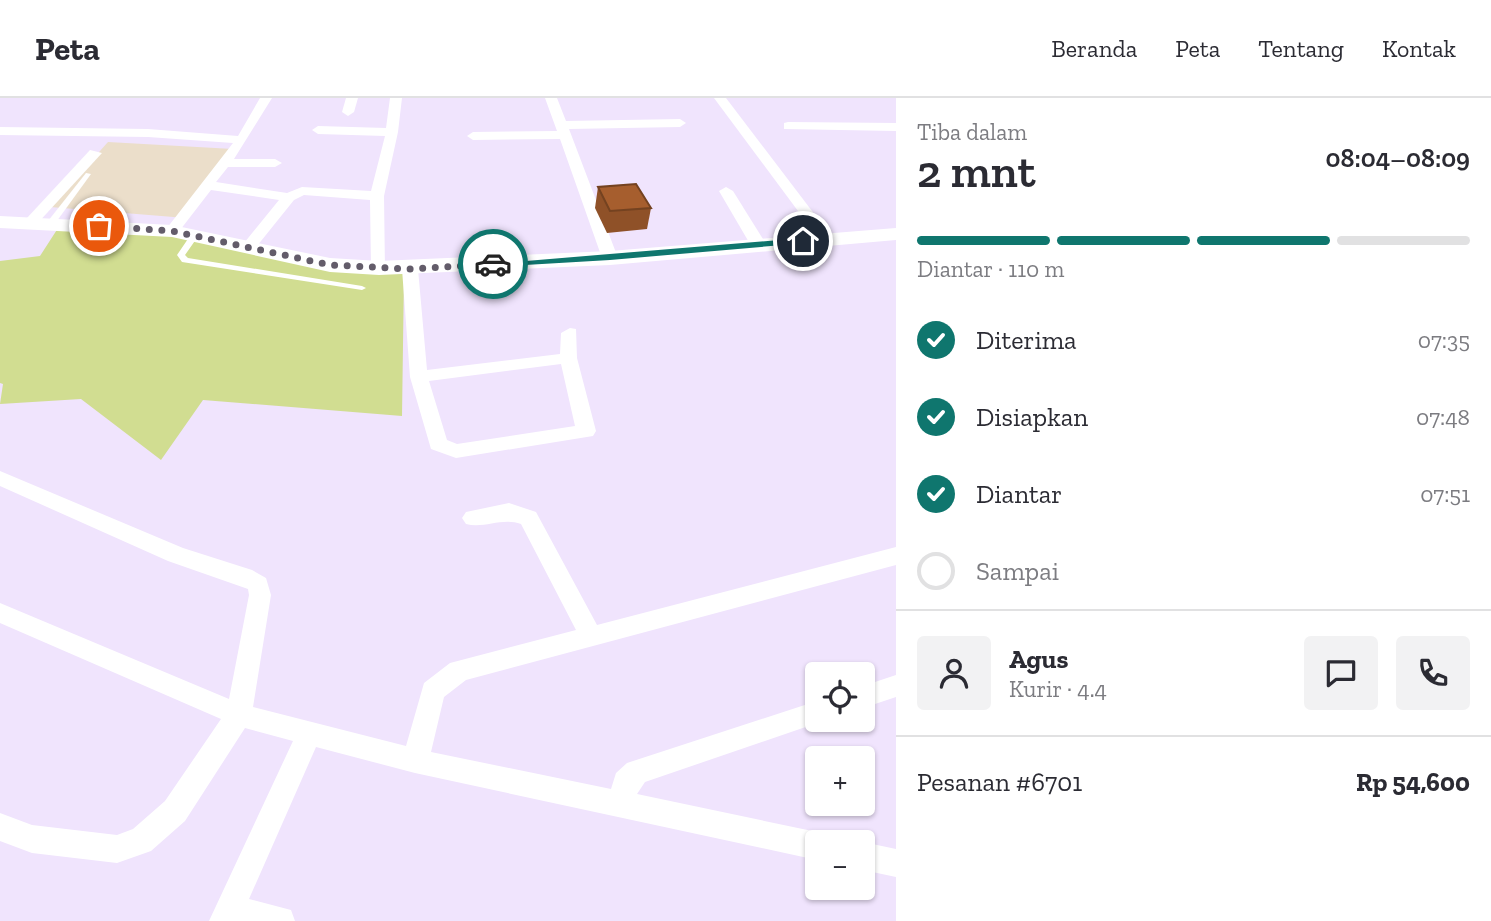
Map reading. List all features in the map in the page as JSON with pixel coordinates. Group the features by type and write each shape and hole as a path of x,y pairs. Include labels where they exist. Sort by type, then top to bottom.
{"main road":[{"path":"0,222 41,222 172,231 330,265 410,269 610,258 896,234"}],"street":[{"path":"172,231 242,140 266,98"},
{"path":"348,112 352,98"},
{"path":"379,268 377,196 396,98"},
{"path":"551,98 610,258"},
{"path":"720,98 826,239"},
{"path":"472,136 680,123"},
{"path":"788,127 896,127"},
{"path":"318,130 391,132"},
{"path":"0,131 148,133 242,140"},
{"path":"41,222 95,152"},
{"path":"224,163 275,163"},
{"path":"205,185 289,197"},
{"path":"248,248 289,197 302,191 377,196"},
{"path":"726,191 758,244"},
{"path":"410,269 419,377 438,444 456,451 586,431 568,358 570,333"},
{"path":"419,377 568,358"},
{"path":"0,478 176,555 244,576 258,584 260,595 239,715 175,811 141,841 117,849 32,839 0,827"},
{"path":"473,518 509,511 528,518 591,637"},
{"path":"415,761 433,691 459,671 896,556"},
{"path":"0,613 239,715 415,761 805,843"},
{"path":"875,693 896,686"},
{"path":"621,803 626,782 636,772 805,716"},
{"path":"280,921 226,915 310,732"},
{"path":"875,859 896,863"}],"lane":[{"path":"41,222 88,174"},
{"path":"195,235 181,255 185,260 362,288"}],"shaded area":[{"path":"108,142 233,149 186,218 50,207"}],"green space":[{"path":"60,225 143,230 404,274 402,416 203,400 161,460 81,399 0,404 3,384 0,383 0,261 40,256"}],"building":[{"path":"636,184 651,208 610,211 598,187"}],"way so far":[{"path":"99,226 172,231 330,265 410,269 493,264"}],"route":[{"path":"493,264 610,258 803,241"}]}
